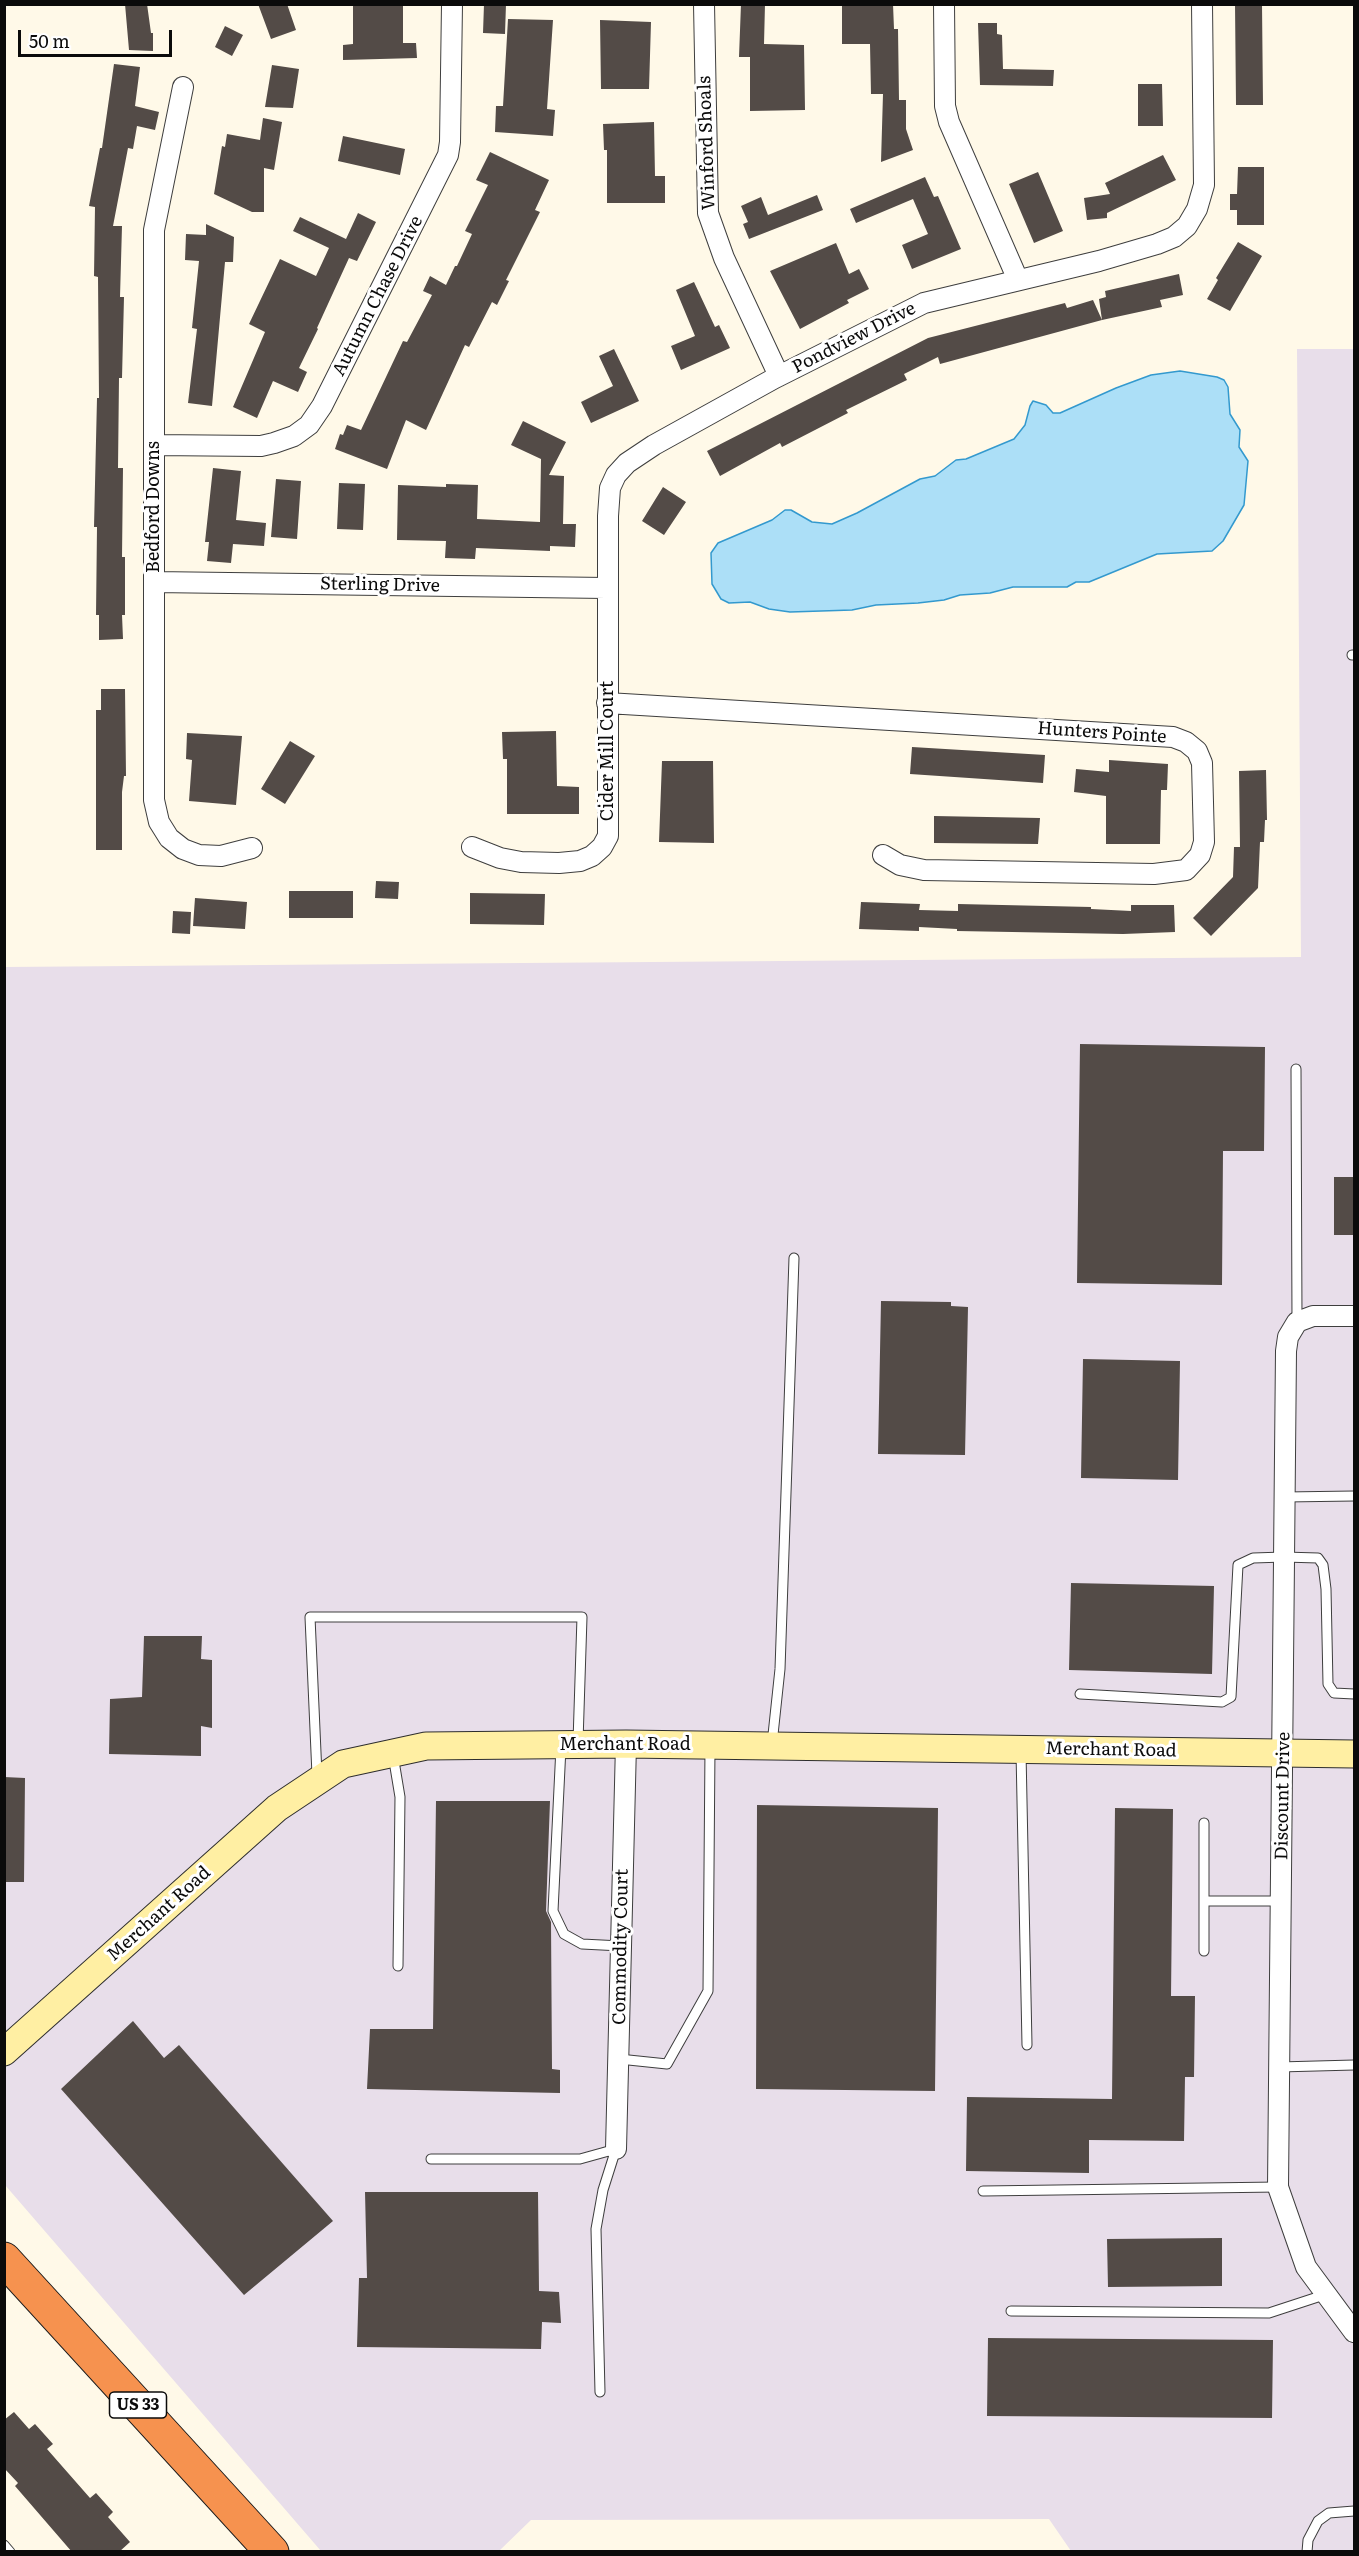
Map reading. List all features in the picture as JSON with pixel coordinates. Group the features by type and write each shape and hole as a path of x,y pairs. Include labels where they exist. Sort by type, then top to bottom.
{"highway":[{"name":"US 33","path":"4,2259 272,2552"}],"street":[{"name":"Autumn Chase Drive","path":"154,445 252,446 274,443 294,436 309,425 322,406 448,154 452,4"},
{"name":"Winford Shoals","path":"704,4 708,213 724,258 779,376"},
{"path":"944,4 945,106 949,122 1018,280"},
{"name":"Pondview Drive","path":"606,588 610,488 616,475 627,463 654,445 779,376 924,303 1157,244 1174,237 1187,226 1202,198 1204,158 1202,4"},
{"name":"Bedford Downs","path":"183,87 154,230 156,812 169,838 183,849 199,855 221,856 252,848"},
{"name":"Sterling Drive","path":"154,582 606,588"},
{"name":"Cider Mill Court","path":"472,847 500,858 521,862 559,863 580,861 592,856 602,847 608,836 606,588"},
{"name":"Hunters Pointe","path":"607,703 1173,737 1186,742 1197,751 1203,763 1204,842 1200,855 1186,870 1145,874 924,870 900,865 883,855"},
{"path":"1297,1322 1313,1316 1354,1316"},
{"name":"Discount Drive","path":"1297,1322 1288,1336 1286,1351 1278,2187 1306,2267 1354,2332"},
{"name":"Merchant Road","path":"4,2052 277,1808 344,1764 392,1753 426,1746 626,1744 1354,1754"},
{"name":"Commodity Court","path":"616,2149 626,1744"}],"lane":[{"path":"1296,1069 1297,1322"},
{"path":"772,1746 780,1669 794,1258"},
{"path":"1285,1497 1354,1496"},
{"path":"1080,1694 1222,1702 1231,1697 1238,1565 1253,1558 1284,1557 1318,1558 1323,1565 1326,1589 1328,1684 1334,1693 1354,1694"},
{"path":"317,1781 310,1617 582,1617 570,1745 559,1793 553,1911 564,1934 582,1944 621,1946"},
{"path":"619,2059 667,2064 708,1991 711,1746"},
{"path":"1021,1749 1027,2045"},
{"path":"392,1753 400,1797 398,1966"},
{"path":"1204,1823 1204,1951"},
{"path":"1204,1901 1281,1901"},
{"path":"1279,2067 1354,2065"},
{"path":"431,2159 580,2159 616,2149"},
{"path":"600,2391 596,2229 603,2190 616,2149"},
{"path":"983,2191 1278,2187"},
{"path":"1011,2311 1269,2313 1327,2294"},
{"path":"1307,2552 1308,2540 1318,2521 1329,2513 1354,2511"},
{"path":"4,2545 10,2552"}],"shaded area":[{"path":"1297,349 1354,349 1354,2551 1071,2551 1049,2519 531,2520 499,2551 321,2551 5,2185 4,967 1301,957"}],"water":[{"path":"1180,371 1224,380 1228,387 1230,414 1240,430 1239,447 1248,461 1244,505 1223,541 1212,551 1157,554 1089,582 1076,582 1067,587 1013,587 990,593 960,595 944,600 876,605 852,610 790,612 769,609 750,602 729,603 721,599 712,584 711,553 718,543 772,520 785,510 791,510 812,522 832,524 920,479 935,476 956,460 966,459 1014,439 1025,425 1033,401 1046,405 1053,413 1060,413 1151,375"}],"building":[{"path":"125,4 147,4 151,33 153,33 153,51 129,50"},
{"path":"258,4 287,4 296,30 271,39"},
{"path":"353,4 403,4 403,43 416,43 417,58 343,60 343,45 353,44"},
{"path":"484,4 506,4 505,34 483,33"},
{"path":"741,4 765,4 764,44 804,45 805,110 750,111 750,57 739,57"},
{"path":"842,4 893,4 894,29 898,29 899,100 906,100 906,129 913,150 881,162 883,94 871,94 870,44 842,44"},
{"path":"1235,4 1262,4 1263,105 1236,105"},
{"path":"508,19 553,20 547,109 555,110 553,136 495,132 496,106 503,106"},
{"path":"600,20 651,22 649,89 601,89"},
{"path":"978,23 997,23 997,34 1002,35 1003,69 1054,70 1053,86 980,85"},
{"path":"225,26 243,35 232,56 215,47"},
{"path":"114,64 140,67 135,106 159,112 155,130 137,126 133,149 128,148 113,226 122,226 120,297 124,297 122,378 119,378 118,468 123,468 122,557 125,557 125,615 122,615 123,639 99,640 99,615 96,615 97,527 94,527 97,398 99,398 98,277 94,276 95,207 89,206 100,148 102,148"},
{"path":"272,65 299,69 293,108 265,107"},
{"path":"1138,84 1162,84 1163,126 1138,126"},
{"path":"263,118 282,122 274,170 264,168 264,212 252,212 214,194 222,146 225,147 227,134 260,140"},
{"path":"654,122 655,176 665,176 665,203 607,203 607,150 604,150 603,124"},
{"path":"343,136 405,149 400,175 338,161"},
{"path":"490,152 549,180 535,210 540,212 506,280 509,281 497,305 492,302 469,347 465,345 426,430 406,420 387,469 335,449 340,434 343,435 347,425 361,430 403,341 407,342 432,295 423,291 430,276 446,285 457,266 472,234 465,231 488,185 476,180"},
{"path":"1163,155 1176,180 1107,213 1107,218 1087,220 1084,198 1110,194 1105,183"},
{"path":"1238,167 1264,167 1264,225 1237,225 1237,210 1230,210 1230,194 1237,194"},
{"path":"1038,172 1063,231 1034,243 1009,184"},
{"path":"925,177 934,197 938,196 961,249 912,269 902,245 928,234 913,199 856,223 850,209"},
{"path":"817,195 823,210 749,239 743,224 748,222 741,206 761,197 768,215"},
{"path":"358,213 376,222 357,261 349,258 299,368 307,372 298,392 273,381 257,418 233,407 265,332 249,324 280,259 316,276 329,248 293,231 300,217 346,239"},
{"path":"206,224 234,237 233,262 225,262 212,406 188,403 197,329 192,328 199,261 185,260 186,234 206,235"},
{"path":"1238,242 1262,256 1230,311 1207,299 1218,280 1216,278"},
{"path":"836,243 849,274 859,269 869,289 847,300 849,303 800,329 770,271"},
{"path":"1179,274 1183,295 1160,300 1162,307 1102,320 1099,299 1106,297 1105,291"},
{"path":"694,282 715,327 719,325 730,348 681,370 671,346 695,336 676,290"},
{"path":"1093,300 1102,320 940,364 938,357 904,374 907,380 846,410 848,413 782,447 780,443 720,476 707,451 928,338 1065,303 1067,308"},
{"path":"614,349 639,401 591,423 581,402 613,386 599,356"},
{"path":"523,421 566,442 549,475 564,476 563,524 576,524 575,547 550,546 550,551 476,548 475,559 445,558 446,541 397,540 398,485 446,487 446,484 478,485 477,519 540,522 541,459 511,445"},
{"path":"213,468 241,471 236,520 266,523 264,546 233,544 231,563 207,561 209,542 205,542"},
{"path":"276,479 301,481 297,539 271,537"},
{"path":"339,483 365,484 363,530 337,529"},
{"path":"663,487 686,502 664,535 642,521"},
{"path":"101,689 125,689 126,776 124,776 122,792 122,850 96,850 96,710 101,710"},
{"path":"556,731 557,786 579,787 579,814 507,814 507,759 503,759 502,732"},
{"path":"187,733 242,736 236,805 189,801 192,760 186,759"},
{"path":"290,741 315,756 285,804 261,789"},
{"path":"912,747 1045,755 1043,783 910,774"},
{"path":"1109,760 1168,764 1167,790 1161,790 1160,844 1106,844 1106,796 1074,792 1076,769 1109,772"},
{"path":"662,761 713,761 714,843 659,842"},
{"path":"1266,770 1267,820 1265,820 1264,842 1260,842 1258,888 1211,936 1193,918 1233,877 1234,847 1240,847 1239,771"},
{"path":"934,816 1040,818 1038,844 934,843"},
{"path":"376,881 399,882 398,899 375,898"},
{"path":"289,891 353,891 353,918 289,918"},
{"path":"470,893 545,894 544,925 470,924"},
{"path":"195,898 247,902 245,929 193,926"},
{"path":"861,902 920,904 919,910 958,911 958,904 1091,907 1091,909 1131,911 1131,905 1174,905 1175,932 1123,934 957,931 957,929 919,927 919,931 859,929"},
{"path":"173,911 191,912 190,934 172,933"},
{"path":"1080,1044 1265,1047 1264,1151 1223,1151 1222,1285 1077,1283"},
{"path":"1334,1177 1354,1177 1354,1235 1334,1235"},
{"path":"881,1301 951,1302 951,1306 968,1307 965,1455 878,1454"},
{"path":"1083,1359 1180,1361 1178,1480 1081,1478"},
{"path":"1071,1583 1214,1586 1212,1674 1069,1670"},
{"path":"144,1636 202,1636 201,1659 212,1660 212,1728 201,1726 201,1756 109,1754 110,1699 142,1697"},
{"path":"4,1777 25,1778 24,1882 4,1882"},
{"path":"436,1801 550,1801 546,1911 551,1922 552,2069 560,2070 560,2093 367,2089 370,2029 433,2029"},
{"path":"757,1805 938,1808 935,2091 756,2089"},
{"path":"1115,1808 1173,1809 1171,1996 1195,1996 1194,2077 1185,2077 1184,2141 1089,2140 1089,2173 966,2171 967,2097 1112,2099"},
{"path":"133,2021 164,2058 179,2045 333,2221 244,2295 61,2089"},
{"path":"365,2192 538,2192 539,2291 559,2292 561,2323 542,2322 541,2349 357,2347 359,2278 367,2278"},
{"path":"1222,2238 1222,2286 1108,2287 1107,2239"},
{"path":"988,2338 1273,2340 1272,2418 987,2416"},
{"path":"14,2412 29,2429 35,2424 53,2444 47,2449 90,2498 96,2493 113,2512 108,2517 130,2542 119,2552 72,2552 15,2486 18,2483 4,2468 4,2420"}]}
